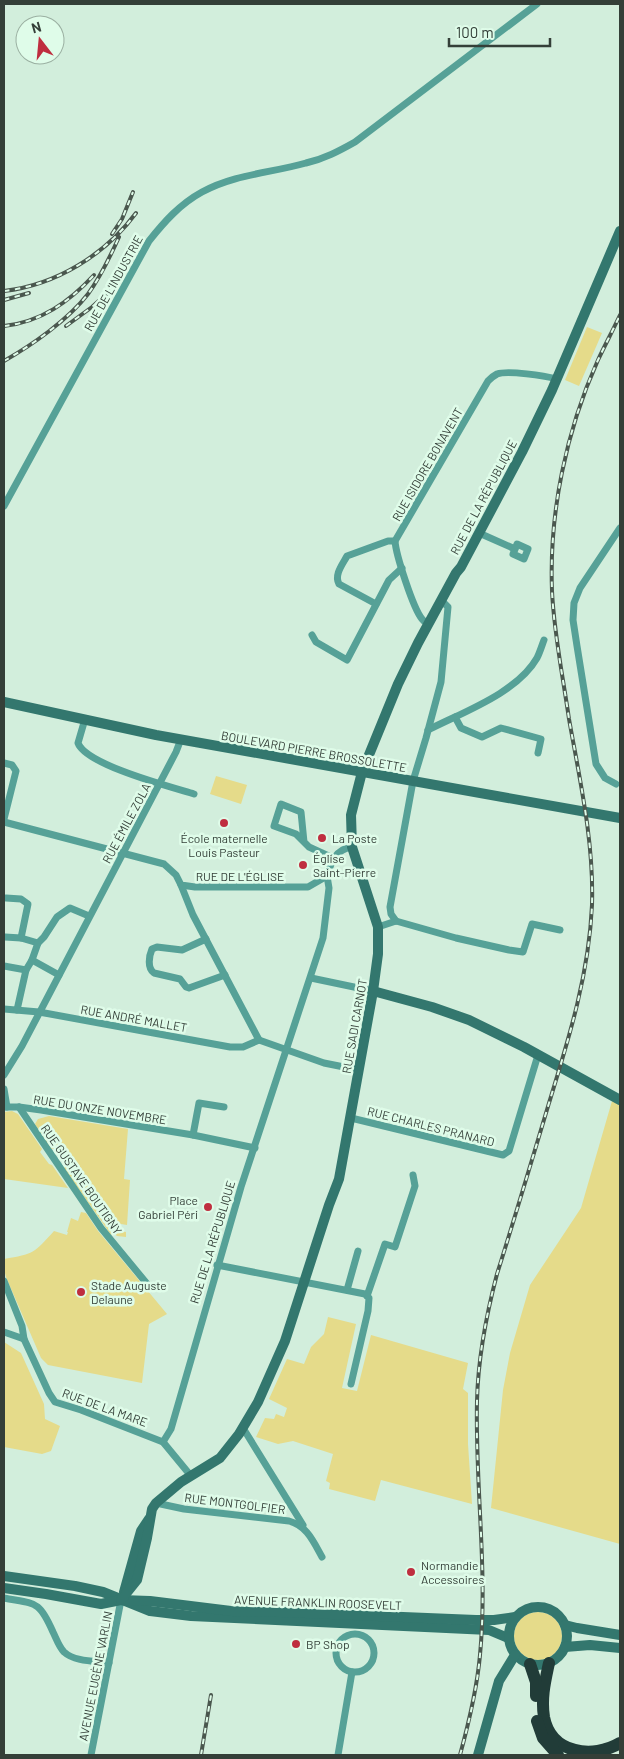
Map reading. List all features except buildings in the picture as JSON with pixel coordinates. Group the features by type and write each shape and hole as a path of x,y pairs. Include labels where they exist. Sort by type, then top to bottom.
{"highway":[{"path":"549,1663 543,1688 542,1703 548,1728 558,1743 572,1752 590,1755 608,1751 620,1743"},
{"path":"530,1664 536,1682 536,1712 540,1732 558,1755"}],"main road":[{"name":"RUE DE LA RÉPUBLIQUE","path":"362,772 398,684 428,623 522,452 557,379 620,231"},
{"name":"BOULEVARD PIERRE BROSSOLETTE","path":"4,702 181,739 620,818"},
{"name":"RUE SADI CARNOT","path":"156,1502 191,1476 220,1458 243,1428 258,1402 286,1341 339,1179 378,954 378,927 352,847 350,831 351,815 362,772"},
{"path":"373,991 469,1020 620,1100"},
{"path":"121,1600 137,1580 148,1538 151,1516 156,1502"},
{"name":"AVENUE FRANKLIN ROOSEVELT","path":"4,1576 76,1586 103,1592 150,1611 191,1616 489,1630 508,1638"},
{"name":"AVENUE FRANKLIN ROOSEVELT","path":"4,1588 101,1604 121,1600 150,1601 231,1611 476,1620 515,1617"},
{"path":"565,1624 567,1636 565,1647 558,1657 549,1663 540,1666 522,1661 510,1647 508,1638 510,1625 515,1617 530,1608 542,1607 553,1611 565,1624 577,1628 620,1635"},
{"path":"565,1647 590,1645 620,1648"},
{"path":"478,1755 499,1681 515,1655"}],"street":[{"name":"RUE DE L'INDUSTRIE","path":"4,506 149,241 176,210 202,192 228,180 306,163 337,153 355,142 537,4"},
{"name":"RUE ISIDORE BONAVENT","path":"428,623 422,621 416,610 396,552 395,541 492,376 503,373 545,376 557,379"},
{"path":"616,784 605,778 598,769 573,620 574,603 580,588 620,528"},
{"path":"479,533 515,549"},
{"path":"376,604 339,584 337,576 347,556 388,541 395,541"},
{"path":"312,635 316,642 347,660 389,580 402,568"},
{"path":"396,921 391,914 390,907 413,781 441,682 448,607 441,600"},
{"path":"428,730 494,697 511,686 536,658 544,640"},
{"path":"455,717 461,728 482,737 501,728 540,739 538,753"},
{"path":"85,719 78,743 81,749 116,769 194,794"},
{"name":"RUE ÉMILE ZOLA","path":"4,1075 59,975 122,852 160,783 181,739"},
{"path":"4,763 12,765 16,771 4,821"},
{"path":"304,842 301,812 281,804 274,826 296,834 304,842 309,847 333,858"},
{"name":"RUE DE L'ÉGLISE","path":"4,821 164,864 176,875 181,885 195,887 308,887 327,876"},
{"path":"327,876 333,858 342,849 352,847"},
{"name":"RUE DE LA RÉPUBLIQUE","path":"163,1442 171,1429 240,1187 255,1148 323,938 329,888 327,876"},
{"path":"181,885 193,914 259,1040 324,1062 359,1070"},
{"path":"6,898 21,899 28,904 21,938"},
{"path":"17,1010 26,970 38,943 57,918 70,908 90,916"},
{"path":"378,927 396,921 456,938 523,952 532,924 560,930"},
{"path":"5,936 38,943"},
{"path":"206,939 182,950 157,947 152,949 149,967 154,973 181,981 189,988 224,975"},
{"path":"32,960 59,975"},
{"path":"4,966 26,970"},
{"path":"311,978 373,991"},
{"name":"RUE ANDRÉ MALLET","path":"4,1009 39,1012 230,1047 243,1047 259,1040"},
{"name":"RUE CHARLES PRANARD","path":"351,1118 503,1155 506,1154 509,1151 538,1055"},
{"path":"4,1089 6,1107"},
{"path":"193,1135 199,1103 224,1108"},
{"name":"RUE DU ONZE NOVEMBRE","path":"6,1107 19,1107 193,1135 255,1148"},
{"name":"RUE GUSTAVE BOUTIGNY","path":"19,1107 101,1228 148,1285"},
{"path":"351,1384 368,1311 369,1298 367,1296 385,1244 395,1246 415,1186 414,1175"},
{"path":"347,1290 358,1251"},
{"path":"217,1265 347,1290 366,1294 367,1296"},
{"name":"RUE DE LA MARE","path":"4,1281 22,1326 24,1339 48,1393 55,1402 81,1410 163,1442 191,1476"},
{"path":"4,1332 24,1339"},
{"path":"243,1428 322,1557"},
{"name":"RUE MONTGOLFIER","path":"156,1502 184,1509 289,1520 298,1523 307,1530"},
{"path":"4,1598 32,1603 42,1608 59,1645 65,1653 77,1659 108,1663"},
{"name":"AVENUE EUGÈNE VARLIN","path":"91,1755 121,1600"},
{"path":"356,1634 368,1639 372,1644 374,1655 369,1666 364,1670 352,1672 341,1666 336,1654 337,1648 344,1638 356,1634"},
{"path":"338,1755 352,1672"}],"shaded area":[{"path":"587,327 602,333 579,386 565,380"},
{"path":"216,776 247,785 241,804 210,794"},
{"path":"612,1101 620,1105 620,1544 491,1508 503,1390 510,1353 530,1285 581,1208"},
{"path":"12,1111 18,1114 42,1149 40,1152 68,1188 4,1179 4,1112"},
{"path":"49,1116 128,1129 124,1179 130,1180 127,1225 121,1224 120,1231 126,1232 126,1237 117,1236 114,1233 111,1235 64,1168 66,1166 55,1149 51,1149 35,1124 38,1119"},
{"name":"Stade Auguste Delaune","path":"81,1212 86,1213 98,1231 167,1314 149,1324 142,1383 48,1365 41,1358 6,1277 4,1259 28,1254 42,1244 54,1231 67,1235 71,1218 78,1221"},
{"path":"328,1317 356,1324 342,1388 357,1391 371,1335 468,1363 463,1389 468,1393 468,1444 472,1504 381,1480 375,1501 329,1489 330,1483 326,1481 333,1454 293,1441 278,1444 256,1437 265,1418 274,1419 276,1414 284,1417 287,1408 269,1399 287,1359 304,1364 311,1347 324,1334"},
{"path":"4,1342 21,1353 44,1404 45,1419 60,1426 51,1451 42,1454 4,1447"},
{"path":"538,1612 547,1614 555,1619 560,1627 562,1636 560,1645 555,1653 547,1658 538,1660 529,1658 521,1653 516,1645 514,1636 516,1627 521,1619 529,1614"}],"railway":[{"path":"112,234 122,219 133,192"},
{"path":"4,291 42,282 78,266 110,242 136,213"},
{"path":"4,361 49,331 80,304 97,280 119,237"},
{"path":"4,326 30,320 54,309 75,294 94,275"},
{"path":"66,326 92,307 113,288"},
{"path":"4,300 29,293"},
{"path":"460,1755 477,1680 482,1623 483,1592 477,1401 483,1337 497,1274 571,1030 587,956 592,905 589,835 555,623 552,591 553,532 562,473 577,415 598,360 620,315"},
{"path":"201,1755 211,1695"}],"place":[{"name":"École maternelle Louis Pasteur","path":"224,823"},
{"name":"La Poste","path":"322,838"},
{"name":"Église Saint-Pierre","path":"303,865"},
{"name":"Place Gabriel Péri","path":"208,1207"},
{"name":"Stade Auguste Delaune","path":"81,1292"},
{"name":"Normandie Accessoires","path":"411,1572"},
{"name":"BP Shop","path":"296,1644"}]}
